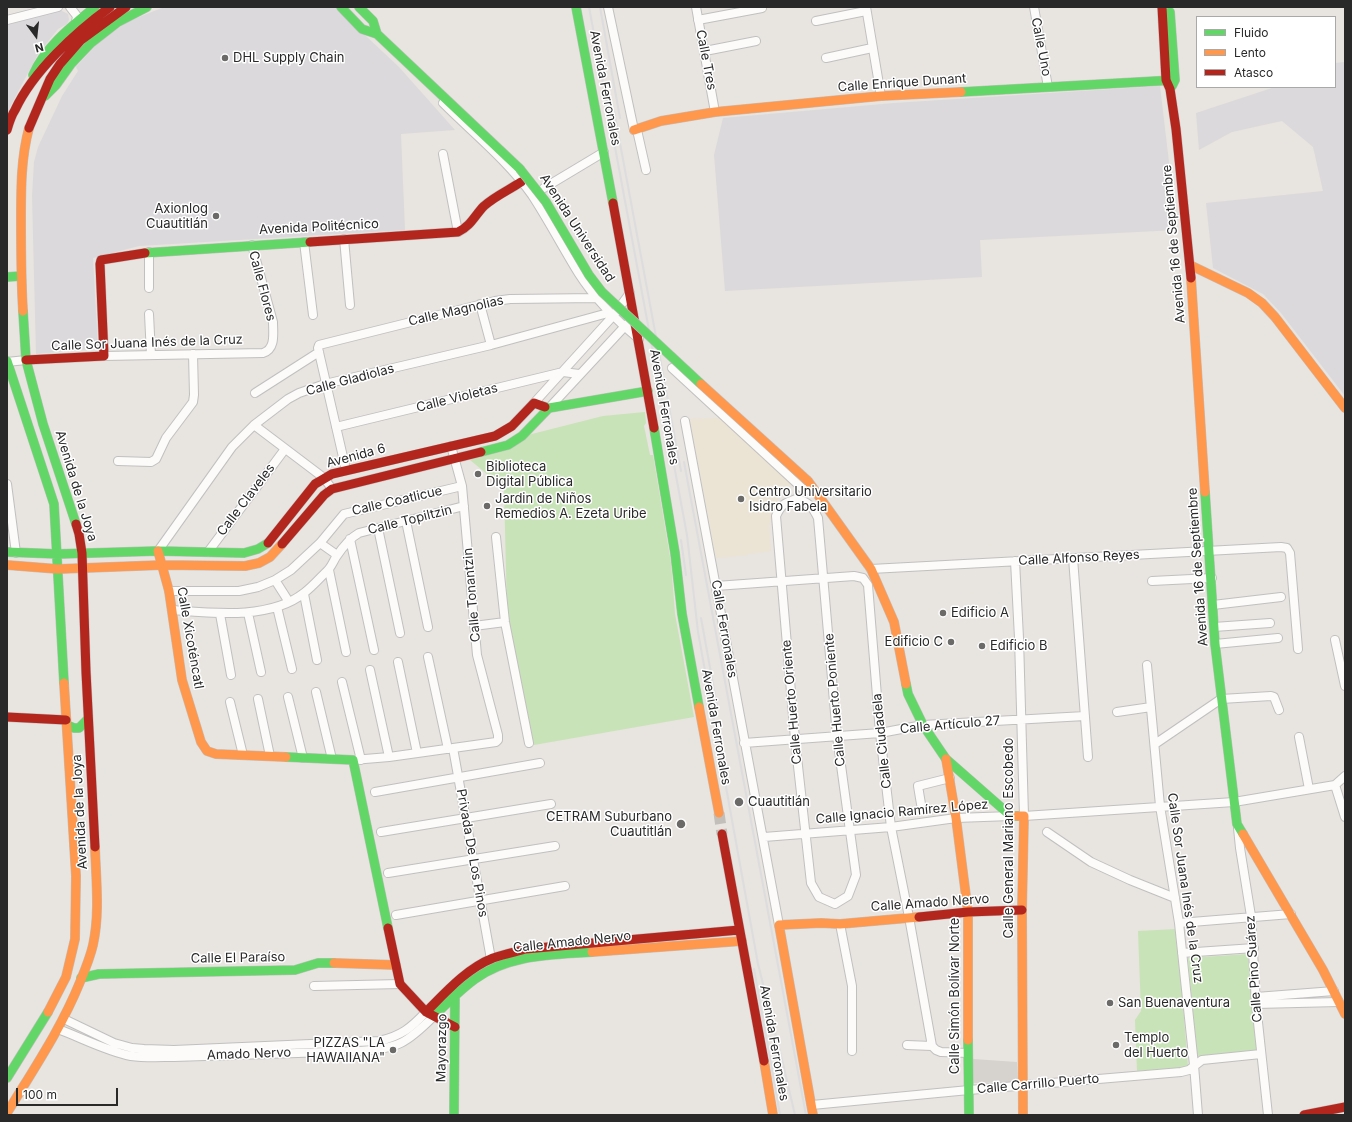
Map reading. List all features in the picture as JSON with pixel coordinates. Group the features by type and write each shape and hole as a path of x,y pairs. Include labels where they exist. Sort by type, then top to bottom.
{"main road":[{"path":"31,86 34,72 41,60 76,22 95,7"},
{"path":"7,130 15,108 55,55 80,30 110,7"},
{"name":"Avenida de la Joya","path":"7,1113 64,1020 88,962 93,944 97,909 82,553 79,534 43,424 26,360 21,276 21,175 24,146 30,124 41,98 50,79 60,64 82,40 96,28 126,7"},
{"path":"41,98 54,89 71,64 91,43 118,22 147,7"},
{"name":"Avenida Universidad","path":"340,7 362,29 378,34"},
{"name":"Avenida Universidad","path":"359,7 372,21 378,34 520,169 536,187 589,275 642,337"},
{"name":"Avenida Ferronales","path":"576,7 634,314 642,337 648,390 675,553 682,614 718,813"},
{"path":"1155,7 1156,17 1167,38"},
{"path":"1162,7 1167,38 1170,80"},
{"path":"1167,38 1169,7"},
{"path":"1167,38 1176,17 1176,7"},
{"name":"Calle Enrique Dunant","path":"635,130 661,122 716,112 881,96 1170,80"},
{"name":"Avenida 16 de Septiembre","path":"1170,80 1190,265 1212,578 1215,644 1237,824 1291,914 1334,991 1342,1002 1345,1014"},
{"path":"458,232 464,230 470,225 483,207 489,202 522,182"},
{"name":"Avenida Politécnico","path":"104,356 101,260 149,252 252,244 458,232"},
{"path":"1190,265 1248,293 1262,303 1275,316 1345,408"},
{"path":"7,277 21,276"},
{"path":"642,337 808,481 871,569 894,622 908,694 923,725 946,759 1011,816"},
{"name":"Calle Sor Juana Inés de la Cruz","path":"26,360 104,356"},
{"name":"Avenida de la Joya","path":"7,361 54,504 76,876 75,939 66,977 54,1000 7,1078"},
{"path":"534,403 548,408 648,390"},
{"name":"Avenida 6","path":"12,553 58,554 158,551 244,552 258,549 270,542 315,484 324,478 346,470 495,436 514,424 534,403"},
{"name":"Avenida 6","path":"7,565 83,568 162,565 245,566 259,563 270,557 324,495 332,489 493,450 515,441 548,408"},
{"path":"285,522 294,531"},
{"name":"Calle Xicoténcatl","path":"158,551 169,591 182,680 202,742 207,751 216,754 243,755"},
{"path":"7,717 66,722 75,729 84,724 88,719"},
{"path":"243,755 357,760 400,984 430,1014 455,1027"},
{"name":"Calle Simón Bolívar Norte","path":"946,759 956,818 968,912 966,981 969,1115"},
{"name":"Calle Ignacio Ramírez López","path":"1011,816 1024,816"},
{"name":"Calle General Mariano Escobedo","path":"1023,1115 1022,910 1024,816"},
{"name":"Avenida Ferronales","path":"722,834 739,930 758,1023 773,1115"},
{"name":"Calle Amado Nervo","path":"780,925 821,923 840,924 909,916 1022,910"},
{"name":"Avenida Ferronales","path":"780,925 813,1115"},
{"name":"Calle Amado Nervo","path":"430,1014 455,982 491,959 507,953 526,950 562,950 672,941 739,930"},
{"name":"Calle Amado Nervo","path":"672,941 742,941"},
{"name":"Calle Amado Nervo","path":"430,1014 455,995 472,979 487,970 527,957 562,950"},
{"name":"Calle El Paraíso","path":"81,978 99,974 295,970 318,963 396,965"},
{"name":"Mayorazgo","path":"454,1115 455,982"},
{"path":"1334,991 1345,990"},
{"path":"1304,1115 1333,1112 1345,1107"}],"street":[{"path":"7,20 58,7"},
{"path":"70,7 77,16 76,22"},
{"path":"608,7 635,130 646,170"},
{"name":"Calle Tres","path":"696,7 716,112"},
{"name":"Calle Uno","path":"1034,7 1048,87"},
{"path":"698,20 762,8"},
{"path":"816,21 866,9 881,96"},
{"path":"705,52 756,40"},
{"path":"826,58 872,48"},
{"name":"Avenida Universidad","path":"433,87 440,101 511,169 522,182 532,195 580,275 596,298 625,328 642,337"},
{"path":"544,188 604,152"},
{"path":"443,154 458,232"},
{"path":"344,239 350,305"},
{"path":"304,242 313,315"},
{"name":"Calle Flores","path":"252,244 273,322 272,347 268,351"},
{"path":"149,252 150,288"},
{"name":"Avenida 6","path":"534,403 563,372 630,293"},
{"name":"Calle Magnolias","path":"255,393 319,349 480,304 510,299 596,298"},
{"path":"480,304 491,345"},
{"path":"149,314 151,355"},
{"name":"Calle Gladiolas","path":"158,551 232,447 254,425 288,399 299,393 326,384 491,345 611,314"},
{"name":"Avenida 6","path":"548,408 579,374 625,328 634,314"},
{"path":"319,349 346,470"},
{"name":"Calle Sor Juana Inés de la Cruz","path":"104,356 268,351"},
{"path":"118,461 152,462 156,459 166,438 193,402 193,354"},
{"path":"7,361 26,360"},
{"path":"672,368 802,488 815,492"},
{"name":"Calle Violetas","path":"336,427 563,372 579,374"},
{"name":"Calle Ferronales","path":"685,421 709,544 744,743 764,837"},
{"path":"254,425 324,478 332,489"},
{"name":"Calle Tonantzin","path":"450,748 496,742 498,740 477,655 462,486 451,446"},
{"name":"Calle Claveles","path":"208,552 285,448"},
{"path":"7,484 12,553"},
{"name":"Calle Coatlicue","path":"169,591 239,591 258,587 275,580 291,570 320,543 341,517 348,513 462,486"},
{"name":"Calle Huerto Poniente","path":"796,499 807,502 815,511 818,518 836,736 856,875 848,896 835,904"},
{"name":"Calle Huerto Oriente","path":"796,499 785,502 776,516 795,739 811,883 819,897 835,904"},
{"name":"Calle Topiltzin","path":"172,610 220,614 248,612 277,607 304,594 329,570 337,555 350,539 359,532 464,506"},
{"path":"406,521 428,627"},
{"path":"378,528 400,633"},
{"path":"496,537 505,622 529,744"},
{"path":"350,539 374,650"},
{"path":"320,543 337,555"},
{"name":"Calle Alfonso Reyes","path":"871,569 1281,547 1287,548 1290,553 1298,649"},
{"path":"1073,558 1088,757"},
{"name":"Calle General Mariano Escobedo","path":"1015,561 1019,638 1020,720 1024,816"},
{"path":"329,570 346,652"},
{"name":"Calle Ciudadela","path":"824,578 854,576 863,578 868,585 880,733 891,827 909,916 932,1046"},
{"path":"716,586 824,578"},
{"path":"1152,582 1212,578"},
{"path":"275,580 289,602"},
{"path":"304,594 317,660"},
{"path":"1213,605 1281,597"},
{"path":"277,607 292,669"},
{"path":"248,612 261,672"},
{"path":"220,614 231,675"},
{"path":"474,626 505,622"},
{"path":"1214,627 1270,623"},
{"path":"1215,644 1278,638"},
{"path":"1335,640 1345,686"},
{"name":"Privada De Los Pinos","path":"428,657 458,777 491,959"},
{"path":"398,662 417,753"},
{"name":"Calle Sor Juana Inés de la Cruz","path":"1147,665 1160,806 1179,923 1198,1115"},
{"path":"370,670 389,757"},
{"path":"342,682 357,760 450,748"},
{"path":"316,692 332,759"},
{"path":"1155,744 1221,699 1274,696 1279,710"},
{"path":"288,697 303,758"},
{"path":"258,699 270,756"},
{"path":"230,702 243,755"},
{"path":"1117,712 1151,707"},
{"name":"Calle Artículo 27","path":"744,743 880,733 923,725 1085,716"},
{"path":"1299,737 1310,789"},
{"path":"375,792 540,764"},
{"path":"1345,776 1335,785 1345,817"},
{"path":"921,804 918,786 950,778"},
{"name":"Calle Ignacio Ramírez López","path":"1024,816 1234,802 1335,785"},
{"path":"381,832 551,804"},
{"name":"Calle Ignacio Ramírez López","path":"764,837 891,827 956,818 1011,816"},
{"name":"Calle Pino Suárez","path":"1237,824 1251,916 1256,1000 1268,1115"},
{"path":"1047,832 1091,862 1175,898"},
{"name":"Avenida Ferronales","path":"764,837 780,925"},
{"path":"388,873 555,846"},
{"path":"396,915 565,886"},
{"path":"1179,923 1251,916 1291,914"},
{"path":"840,924 852,986 852,1051"},
{"path":"1182,953 1254,948"},
{"path":"314,986 400,984"},
{"path":"1256,1000 1334,991"},
{"path":"1256,1000 1342,1002"},
{"name":"Amado Nervo","path":"64,1020 114,1043 132,1048 174,1050 379,1041 392,1038 404,1032 430,1014"},
{"name":"Amado Nervo","path":"58,1029 112,1050 131,1056 144,1057 359,1051 381,1050 408,1040 417,1033 430,1014"},
{"path":"907,1045 932,1046 941,1052 968,1053"},
{"name":"Calle Carrillo Puerto","path":"812,1105 1181,1072 1189,1070 1202,1060 1261,1054"}],"shaded area":[{"path":"164,7 335,7 399,67 455,130 401,134 405,230 139,246 93,258 98,348 36,354 32,196 34,162 38,147 62,96 78,71 76,67 99,42 127,22"},
{"path":"60,10 68,14 69,20 67,24 58,29 38,54 10,107 7,117 7,23"},
{"path":"1345,62 1345,396 1281,313 1263,294 1213,268 1206,203 1323,191 1313,147 1282,121 1232,132 1199,150 1196,113 1272,88 1336,88 1336,63"},
{"path":"1160,86 1177,230 980,240 982,277 725,291 714,155 723,118 894,103"},
{"name":"Centro Universitario Isidro Fabela","path":"719,418 793,485 783,487 773,511 769,526 771,551 716,558 690,419"},
{"path":"973,1059 1017,1062 1018,1082 973,1083"}],"green space":[{"path":"645,412 646,423 644,426 650,455 653,455 671,563 675,614 694,717 534,745 507,611 504,488 470,460 528,435 603,416"},
{"path":"1177,929 1188,1067 1137,1071 1135,1020 1141,1011 1138,931"},
{"path":"1248,954 1257,1051 1197,1056 1188,958"}],"tunnel":[{"path":"719,813 722,834"}],"railway":[{"path":"589,7 687,535 698,632 758,964 795,1115"},
{"path":"600,7 620,118"},
{"path":"614,111 681,471"},
{"path":"684,462 806,1115"},
{"path":"681,540 686,575"},
{"path":"701,618 717,706"},
{"path":"754,969 780,1115"}],"traffic: fast":[{"path":"33,75 38,65 52,46 68,29 95,7"},
{"path":"45,96 56,85 71,64 91,43 118,22 147,7"},
{"path":"341,7 362,29 377,34"},
{"path":"359,7 373,21 377,34 520,169"},
{"path":"576,7 613,203"},
{"path":"1170,12 1175,80 1172,86"},
{"path":"961,92 1175,80"},
{"path":"520,169 546,202 589,275 602,292 701,384"},
{"path":"145,253 310,242"},
{"path":"7,277 21,276"},
{"path":"23,311 26,360 43,424 76,524"},
{"path":"7,361 54,504 64,683"},
{"path":"545,407 549,408 648,391"},
{"path":"481,452 508,445 522,436 549,408"},
{"path":"654,428 675,553 682,614 699,707"},
{"path":"1205,492 1215,644 1237,824 1243,834"},
{"path":"7,552 58,554 158,551 244,553 258,549 268,543"},
{"path":"906,684 908,694 923,725 946,759 1011,816 1017,816"},
{"path":"67,725 74,728 79,728 88,719"},
{"path":"286,757 353,760 388,928"},
{"path":"434,1016 475,979 502,965 531,957 592,952"},
{"path":"81,978 99,974 295,970 318,963 334,963"},
{"path":"454,1115 455,992"},
{"path":"7,1078 48,1012"},
{"path":"968,1040 969,1115"}],"traffic: slow":[{"path":"634,130 661,121 715,112 881,96 961,92"},
{"path":"23,311 21,184 24,151 29,128"},
{"path":"1190,265 1248,293 1262,303 1275,317 1345,408"},
{"path":"1191,278 1205,492"},
{"path":"701,384 808,481"},
{"path":"808,481 871,569 894,622 906,684"},
{"path":"7,565 58,569 162,565 245,566 259,563 270,557 282,544"},
{"path":"158,551 169,591 182,680 201,742 207,751 216,754 286,757"},
{"path":"48,1012 66,977 75,939 76,876 64,683"},
{"path":"699,707 719,813"},
{"path":"946,759 956,818 968,912 968,1040"},
{"path":"1017,816 1024,816 1022,910 1023,1115"},
{"path":"1243,834 1323,970 1345,1014"},
{"path":"7,1113 64,1016 89,959 93,945 96,921 97,896 95,847"},
{"path":"813,1115 779,925 821,923 840,924 919,917"},
{"path":"592,952 742,941"},
{"path":"334,963 396,965"},
{"path":"764,1061 773,1115"}],"traffic: jam":[{"path":"7,130 12,115 23,95 44,67 56,53 83,28 110,7"},
{"path":"29,128 50,79 60,64 81,40 126,7"},
{"path":"1162,7 1166,80 1170,89 1176,129 1191,278"},
{"path":"310,242 458,232 470,224 488,202 521,182"},
{"path":"613,203 654,428"},
{"path":"26,360 104,356 101,260 145,253"},
{"path":"268,543 315,484 332,474 495,436 512,426 534,403 545,407"},
{"path":"282,544 324,495 332,489 481,452"},
{"path":"76,524 82,553 86,672 95,847"},
{"path":"7,717 66,720"},
{"path":"722,834 764,1061"},
{"path":"919,917 968,912 1022,910"},
{"path":"388,928 400,984 426,1012 455,1027"},
{"path":"426,1012 449,989 474,968 493,958 505,954 526,949 739,930"},
{"path":"1304,1115 1345,1107"}],"place":[{"name":"DHL Supply Chain","path":"225,58"},
{"name":"Axionlog Cuautitlán","path":"216,216"},
{"name":"Biblioteca Digital Pública","path":"478,474"},
{"name":"Centro Universitario Isidro Fabela","path":"741,499"},
{"name":"Jardin de Niños Remedios A. Ezeta Uribe","path":"487,506"},
{"name":"Edificio A","path":"943,613"},
{"name":"Edificio C","path":"951,642"},
{"name":"Edificio B","path":"982,646"},
{"name":"Cuautitlán","path":"739,802"},
{"name":"CETRAM Suburbano Cuautitlán","path":"681,824"},
{"name":"San Buenaventura","path":"1110,1003"},
{"name":"Templo del Huerto","path":"1116,1045"},
{"name":"PIZZAS \"LA HAWAIIANA\"","path":"393,1050"}]}
